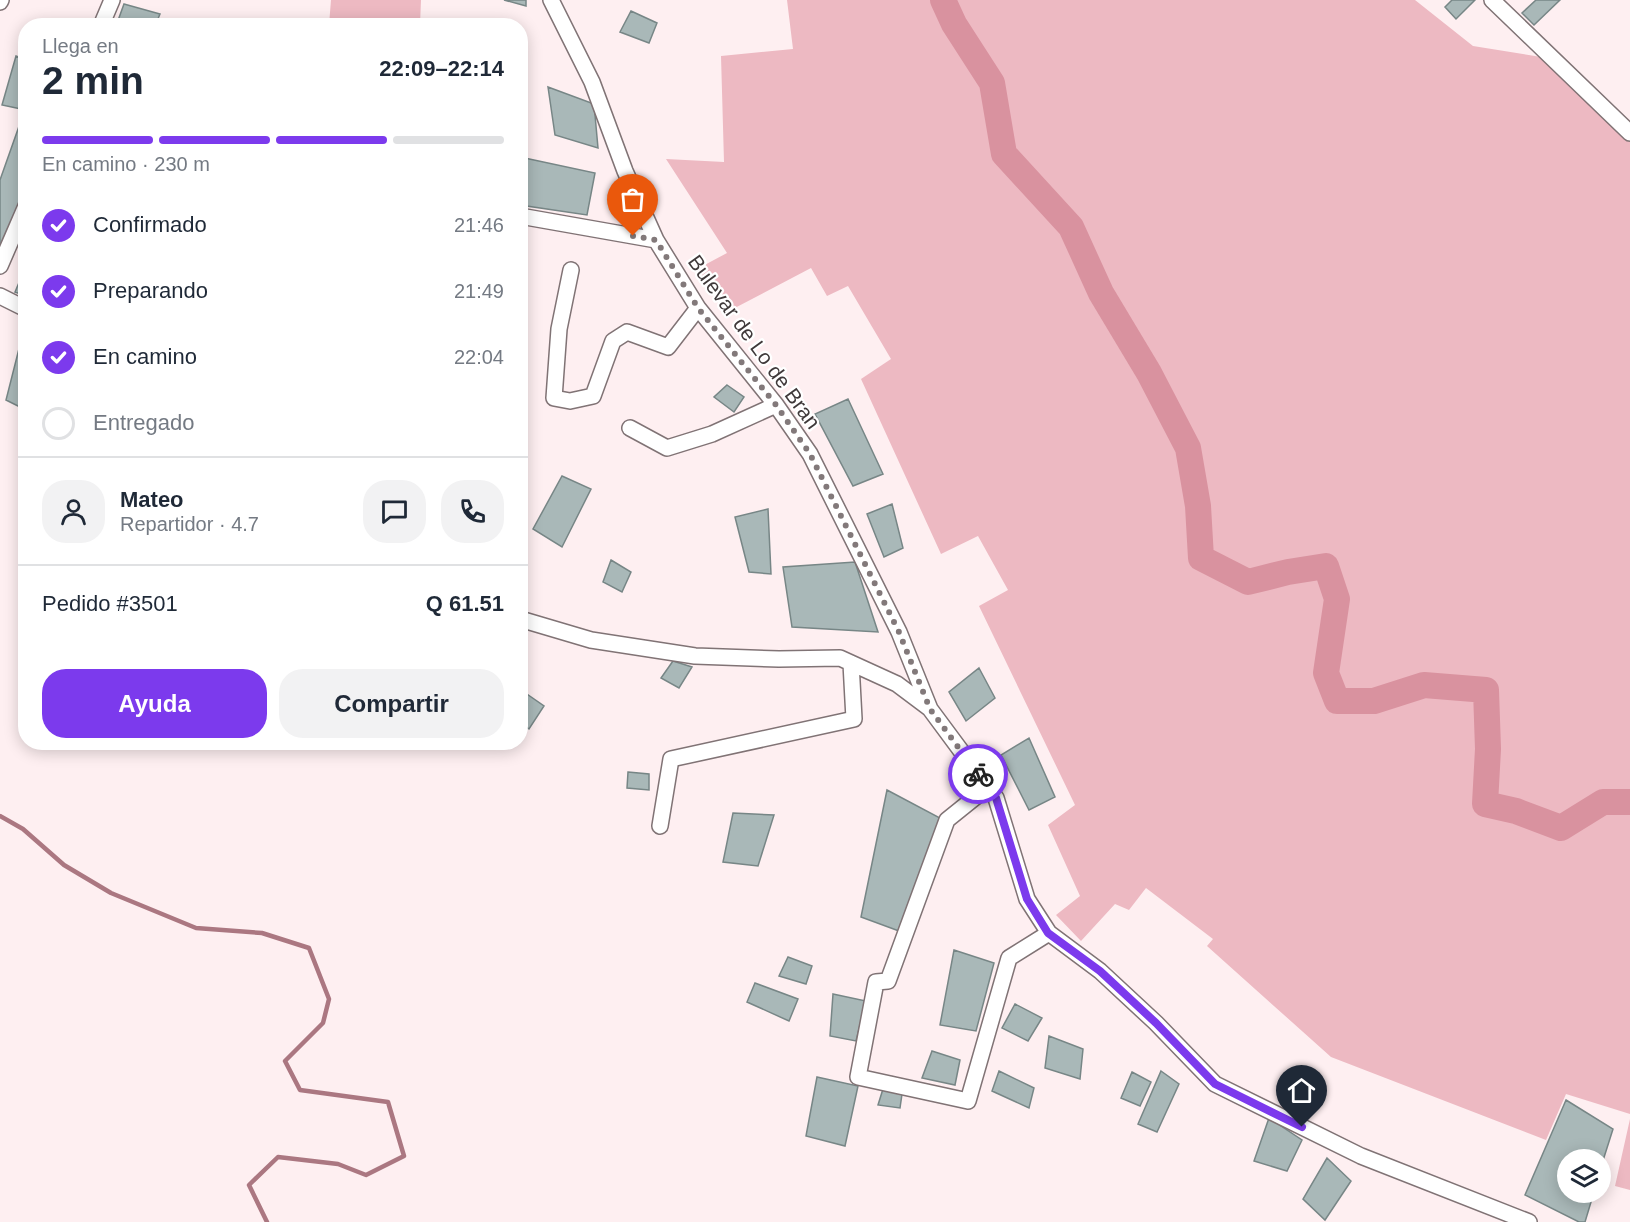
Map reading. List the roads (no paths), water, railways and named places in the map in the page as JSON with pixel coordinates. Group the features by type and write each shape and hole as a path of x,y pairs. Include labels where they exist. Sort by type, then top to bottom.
{"street":[{"path":"104,18 112,0"},
{"name":"Bulevar de Lo de Bran","path":"550,0 592,82 625,171 656,240 698,308 776,405 810,454 899,632 930,709 996,798 1027,899 1048,933 1100,971 1156,1023 1215,1084 1361,1156 1529,1222"},
{"path":"1492,0 1630,133"},
{"path":"528,217 656,240"},
{"path":"0,267 18,225"},
{"path":"571,270 559,329 554,398 570,401 593,396 614,341 627,332 668,347 698,308"},
{"path":"0,296 18,305"},
{"path":"630,428 667,448 712,434 776,405"},
{"path":"528,622 591,640 695,656 779,659 840,658 897,684 930,709"},
{"path":"660,826 671,759 854,718 851,663"},
{"path":"988,787 947,820 888,981 876,982 858,1077 968,1101 1009,957 1048,933"}],"waterway":[{"path":"943,0 954,24 992,83 1004,154 1071,227 1101,293 1149,373 1188,448 1198,506 1201,558 1248,582 1326,566 1337,599 1326,673 1337,701 1374,701 1424,685 1486,690 1488,749 1485,804 1516,811 1561,828 1603,802 1630,802"},
{"path":"0,816 23,829 64,865 111,893 196,928 262,933 309,948 329,999 323,1023 285,1061 300,1090 388,1102 404,1156 366,1175 338,1164 278,1157 249,1185 267,1222"}]}
